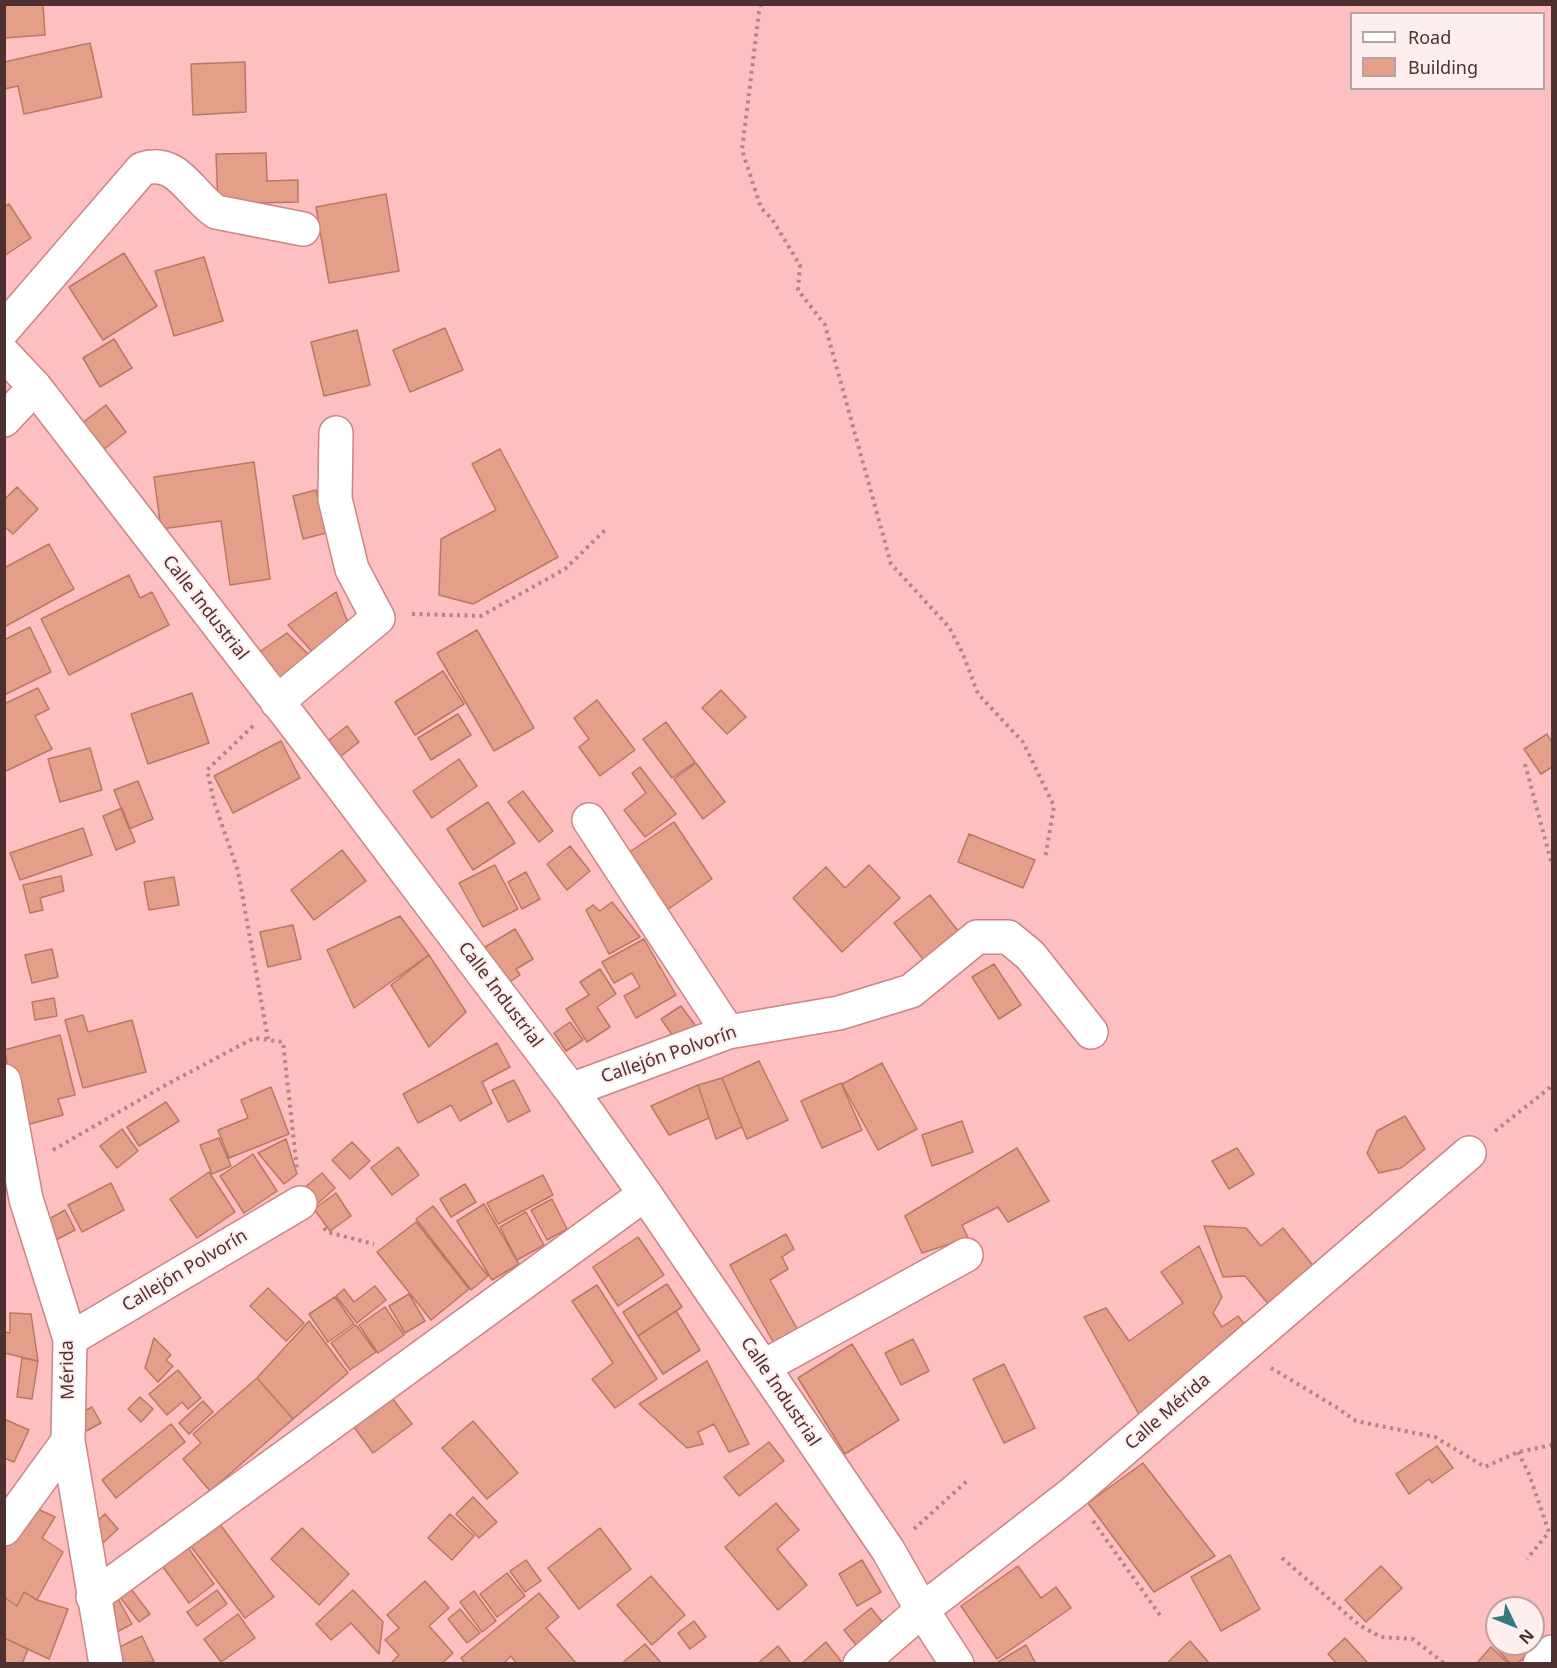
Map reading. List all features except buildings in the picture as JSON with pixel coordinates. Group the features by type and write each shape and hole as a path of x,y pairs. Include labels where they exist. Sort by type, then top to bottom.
{"street":[{"path":"4,329 141,170 152,166 164,166 174,171 205,204 216,212 303,229"},
{"name":"Calle Industrial","path":"4,354 35,387 571,1090 645,1194 888,1550 922,1610 957,1664"},
{"path":"4,420 35,387"},
{"path":"277,702 378,618 352,569 335,499 336,433"},
{"path":"589,820 728,1032"},
{"name":"Callejón Polvorín","path":"571,1090 728,1032 838,1012 911,991 977,937 1008,937 1030,955 1091,1032"},
{"name":"Mérida","path":"5,1089 26,1199 70,1339 68,1441 106,1664"},
{"name":"Calle Mérida","path":"860,1664 922,1610 1073,1493 1469,1153"},
{"path":"93,1597 645,1194"},
{"name":"Callejón Polvorín","path":"70,1339 300,1203"},
{"path":"763,1367 966,1255"},
{"path":"4,1529 68,1441"},
{"path":"1540,1664 1552,1652"}],"path":[{"path":"761,4 742,150 761,208 772,219 800,265 798,290 825,326 891,564 949,627 963,654 978,694 1023,742 1054,806 1045,859"},
{"path":"378,618 413,614 481,616 565,568 606,529"},
{"path":"268,1040 238,871 214,802 207,770 277,702"},
{"path":"1525,764 1552,865"},
{"path":"21,1169 162,1086 254,1038 283,1042 300,1203 327,1232 374,1244"},
{"path":"1469,1153 1552,1086"},
{"path":"1240,1350 1356,1421 1435,1437 1485,1467 1518,1452 1552,1445"},
{"path":"1518,1452 1529,1474 1549,1532 1527,1559"},
{"path":"888,1550 968,1480"},
{"path":"1073,1493 1162,1618"},
{"path":"1282,1558 1359,1625 1381,1637 1413,1639 1445,1664"}]}
